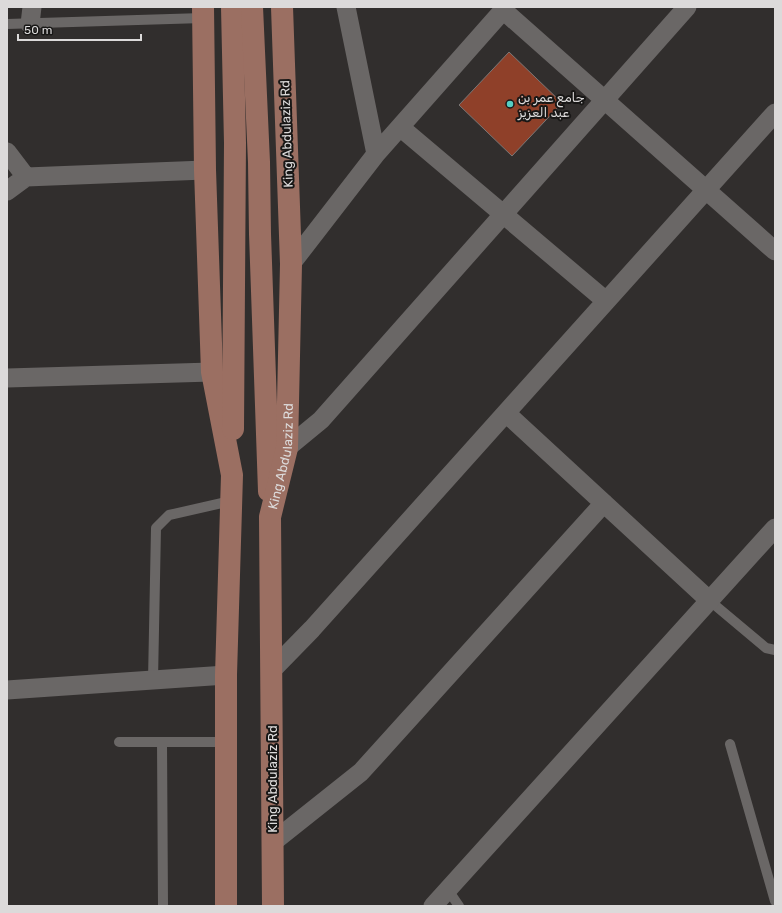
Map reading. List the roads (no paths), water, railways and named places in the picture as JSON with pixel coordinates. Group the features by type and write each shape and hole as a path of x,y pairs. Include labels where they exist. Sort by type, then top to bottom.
{"main road":[{"path":"226,906 226,675 232,475 235,228 232,7"},
{"path":"252,7 259,162 260,234 270,517"},
{"name":"King Abdulaziz Rd","path":"273,906 270,517 287,448 291,264 282,7"},
{"path":"203,12 205,170 212,372 232,475"}],"street":[{"path":"346,7 376,154"},
{"path":"287,448 321,420 687,7"},
{"path":"291,264 376,154 504,8 775,251"},
{"path":"271,671 318,623 775,113"},
{"path":"400,127 606,301"},
{"path":"7,152 26,177"},
{"path":"7,191 26,177 205,170"},
{"path":"7,378 212,372"},
{"path":"506,413 710,601"},
{"path":"273,842 361,772 604,503"},
{"path":"433,906 775,528"},
{"path":"7,690 226,675"}],"lane":[{"path":"7,24 31,15 203,12"},
{"path":"153,680 156,528 169,515 231,501"},
{"path":"710,601 766,648 775,650"},
{"path":"119,742 226,742"},
{"path":"162,742 163,906"},
{"path":"730,744 775,901"},
{"path":"448,890 459,906"}],"place":[{"name":"جامع عمر بن عبد العزيز","path":"510,104"}]}
